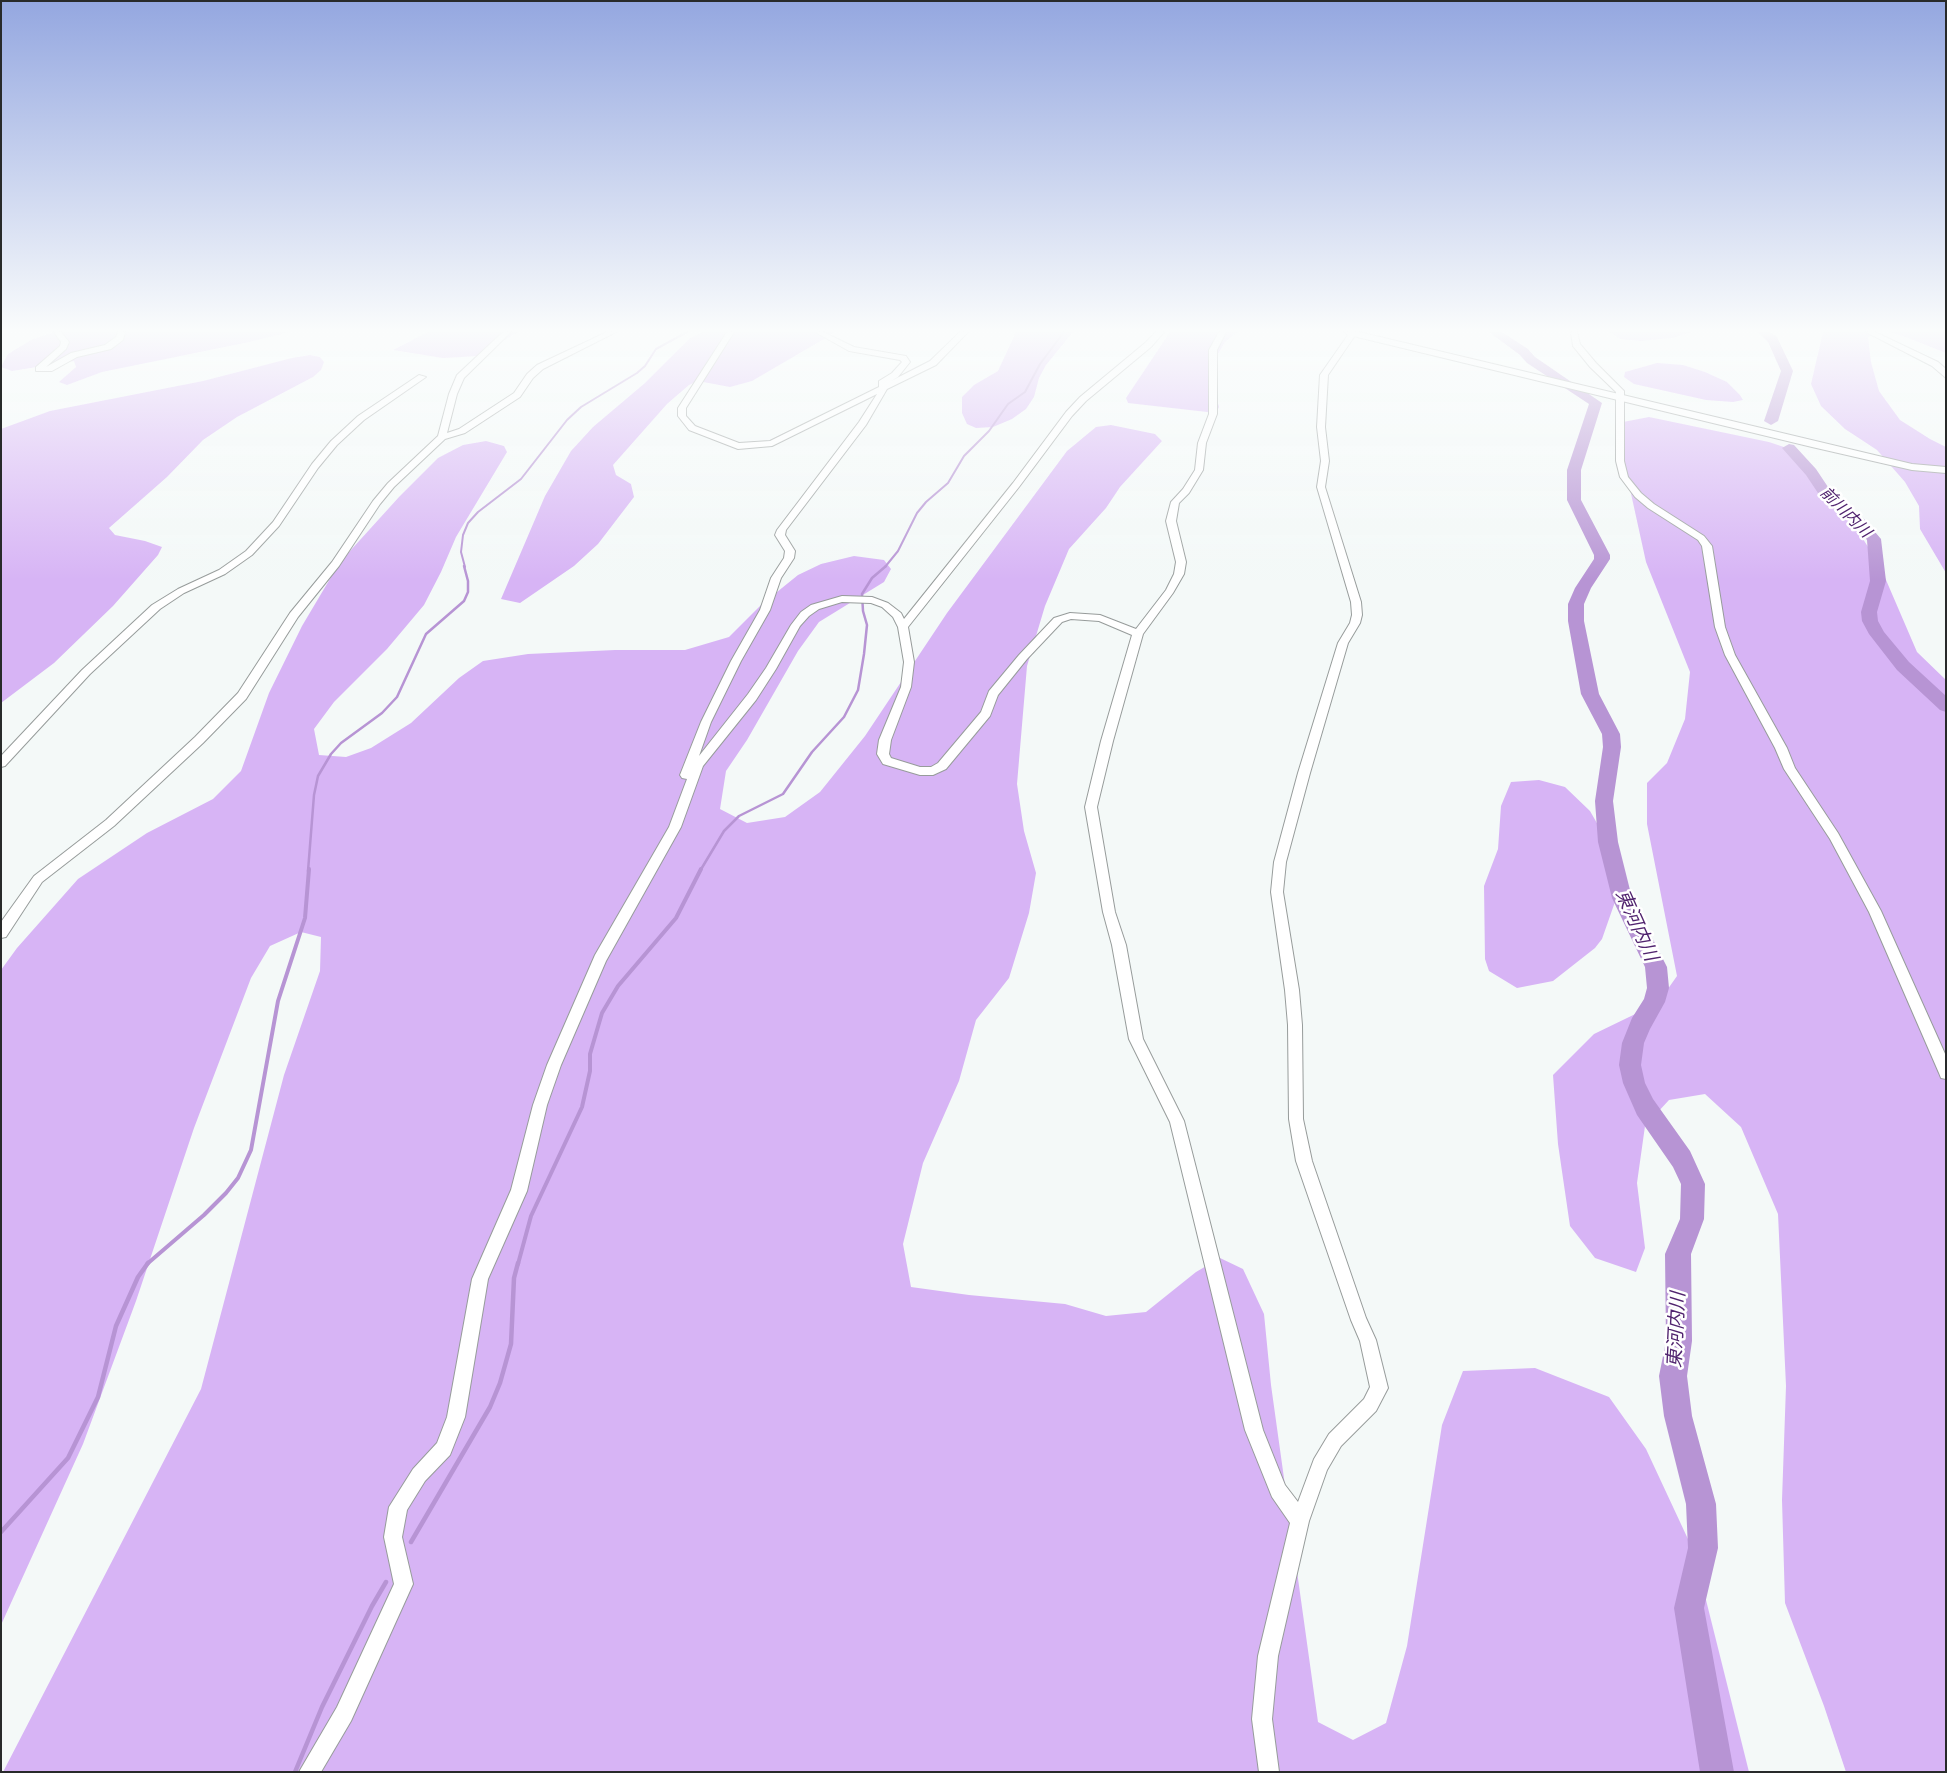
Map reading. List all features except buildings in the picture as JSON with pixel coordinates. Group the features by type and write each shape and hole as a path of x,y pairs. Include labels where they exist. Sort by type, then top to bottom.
{"street":[{"path":"1,763 86,672 156,608 181,592 222,572 249,554 276,524 315,466 334,443 366,415"},
{"path":"442,437 448,415"},
{"path":"1,933 38,880 68,854 110,823 199,740 242,696 294,615 336,564 376,503 391,485 442,437 468,428 488,415"},
{"path":"682,415 692,428 738,446 772,443 829,415"},
{"path":"686,792 683,782 706,722 736,661 765,610 776,578 789,558 790,551 780,535 782,530 868,415"},
{"path":"903,627 1027,471 1067,415"},
{"path":"1213,415 1202,443 1199,470 1186,491 1175,502 1172,521 1181,562 1179,574 1170,591 1138,633 1106,741 1091,807 1136,1039 1177,1121 1254,1430 1278,1491 1300,1521"},
{"path":"1269,1772 1262,1719 1268,1656 1300,1521 1320,1465 1335,1440 1370,1405 1380,1388 1368,1340 1359,1320 1302,1152 1296,1119 1295,1025 1292,990 1277,892 1280,862 1304,773 1343,643 1355,623 1357,615 1356,602 1321,486 1325,461 1321,427 1322,415"},
{"path":"1621,415 1620,461 1624,477 1638,495 1651,506 1701,538 1707,546 1720,627 1730,655 1781,748 1790,769 1834,836 1875,911 1946,1073"},
{"path":"1692,415 1904,465 1946,470"},
{"path":"309,1772 344,1714 404,1584 393,1537 398,1508 420,1475 444,1449 456,1417 480,1279 519,1191 540,1105 554,1065 600,959 675,827 686,792 698,765 771,670 796,625 805,614 830,602 842,599 872,600 885,605 897,615 903,627 909,662 906,687 885,740 882,754 887,761 920,771 934,771 942,766 986,713 993,694 1023,657 1058,620 1070,616 1100,618 1138,633"}],"shaded area":[{"path":"40,415 241,415 203,440 167,477 109,528 115,535 145,541 162,547 158,555 113,606 54,663 1,703 1,429"},
{"path":"607,415 657,415 613,465 616,475 631,484 634,497 598,544 574,566 520,603 501,599 545,496 571,451 593,427"},
{"path":"963,415 1018,415 993,427 976,428 967,424"},
{"path":"1830,415 1896,415 1900,420 1946,447 1946,573 1920,529 1919,506 1905,482 1877,450 1845,429"},
{"path":"1649,417 1769,442 1793,450 1819,476 1853,523 1880,566 1917,652 1946,680 1946,1772 1846,1772 1824,1706 1785,1603 1782,1500 1786,1386 1778,1214 1741,1127 1705,1094 1669,1100 1645,1126 1637,1183 1645,1248 1636,1272 1595,1258 1570,1226 1558,1144 1553,1075 1594,1034 1658,1003 1677,976 1647,824 1647,783 1667,763 1685,719 1690,672 1646,562 1621,448 1623,422"},
{"path":"1111,425 1155,434 1162,441 1120,487 1106,508 1069,549 1045,606 1027,666 1017,784 1024,831 1036,873 1029,913 1009,978 976,1020 959,1081 923,1163 903,1244 911,1287 969,1295 1065,1304 1106,1316 1146,1312 1196,1272 1220,1258 1243,1269 1264,1314 1271,1385 1318,1722 1353,1740 1386,1723 1407,1646 1442,1425 1463,1371 1535,1368 1609,1397 1646,1449 1694,1552 1749,1772 3,1772 201,1389 284,1075 320,971 321,937 301,932 270,946 251,978 194,1128 136,1301 83,1444 1,1625 1,970 17,948 78,879 147,833 213,799 241,771 269,693 302,626 340,562 399,497 438,458 463,445 486,441 504,446 507,452 456,537 424,605 387,649 334,702 314,729 319,755 346,757 371,748 411,723 459,678 483,661 528,654 615,650 685,650 729,637 761,605 798,575 821,564 854,556 884,560 891,569 884,582 819,622 798,651 747,740 726,771 720,809 747,823 785,817 820,792 865,736 947,613 1067,451 1096,427"},
{"path":"1539,780 1565,787 1590,811 1606,839 1616,899 1602,939 1595,948 1553,981 1517,988 1489,971 1485,959 1484,886 1498,849 1501,806 1511,782"}],"waterway":[{"path":"465,567 461,552 463,535 468,523 478,512 521,479 573,415"},
{"path":"885,567 898,551 917,513 926,502 948,483 964,456 989,431 1000,415"},
{"name":"東河内川","path":"1592,415 1574,470 1574,500 1602,555 1602,559 1583,588 1576,604 1576,621 1590,694 1611,734 1612,747 1604,801 1608,842 1622,898 1656,967 1658,988 1654,1002 1640,1025 1633,1043 1630,1065 1634,1083 1645,1107 1682,1159 1693,1184 1692,1219 1678,1254 1679,1341 1673,1376 1678,1416 1701,1504 1703,1548 1689,1608 1717,1772"},
{"name":"前川内川","path":"1771,421 1773,415"},
{"name":"前川内川","path":"1789,448 1811,472 1827,496 1859,522 1874,539 1878,581 1869,612 1870,621 1877,634 1903,666 1946,706"},
{"path":"308,871 314,795 318,776 331,754 341,743 382,713 397,697 426,634 464,601 468,592 468,581 464,566"},
{"path":"700,871 724,831 739,816 783,794 812,752 844,717 858,690 864,654 867,625 863,611 862,594 872,578 885,567"},
{"path":"148,1263 204,1215 226,1193 238,1178 251,1150 278,1001 305,918 309,869"},
{"path":"518,1264 531,1216 582,1107 590,1071 590,1054 602,1013 618,986 676,918 701,869"},
{"path":"1,1532 68,1458 98,1397 116,1326 138,1277 148,1263"},
{"path":"411,1542 490,1407 500,1383 511,1344 514,1278 518,1263"},
{"path":"295,1772 322,1707 372,1606 386,1582"}]}
